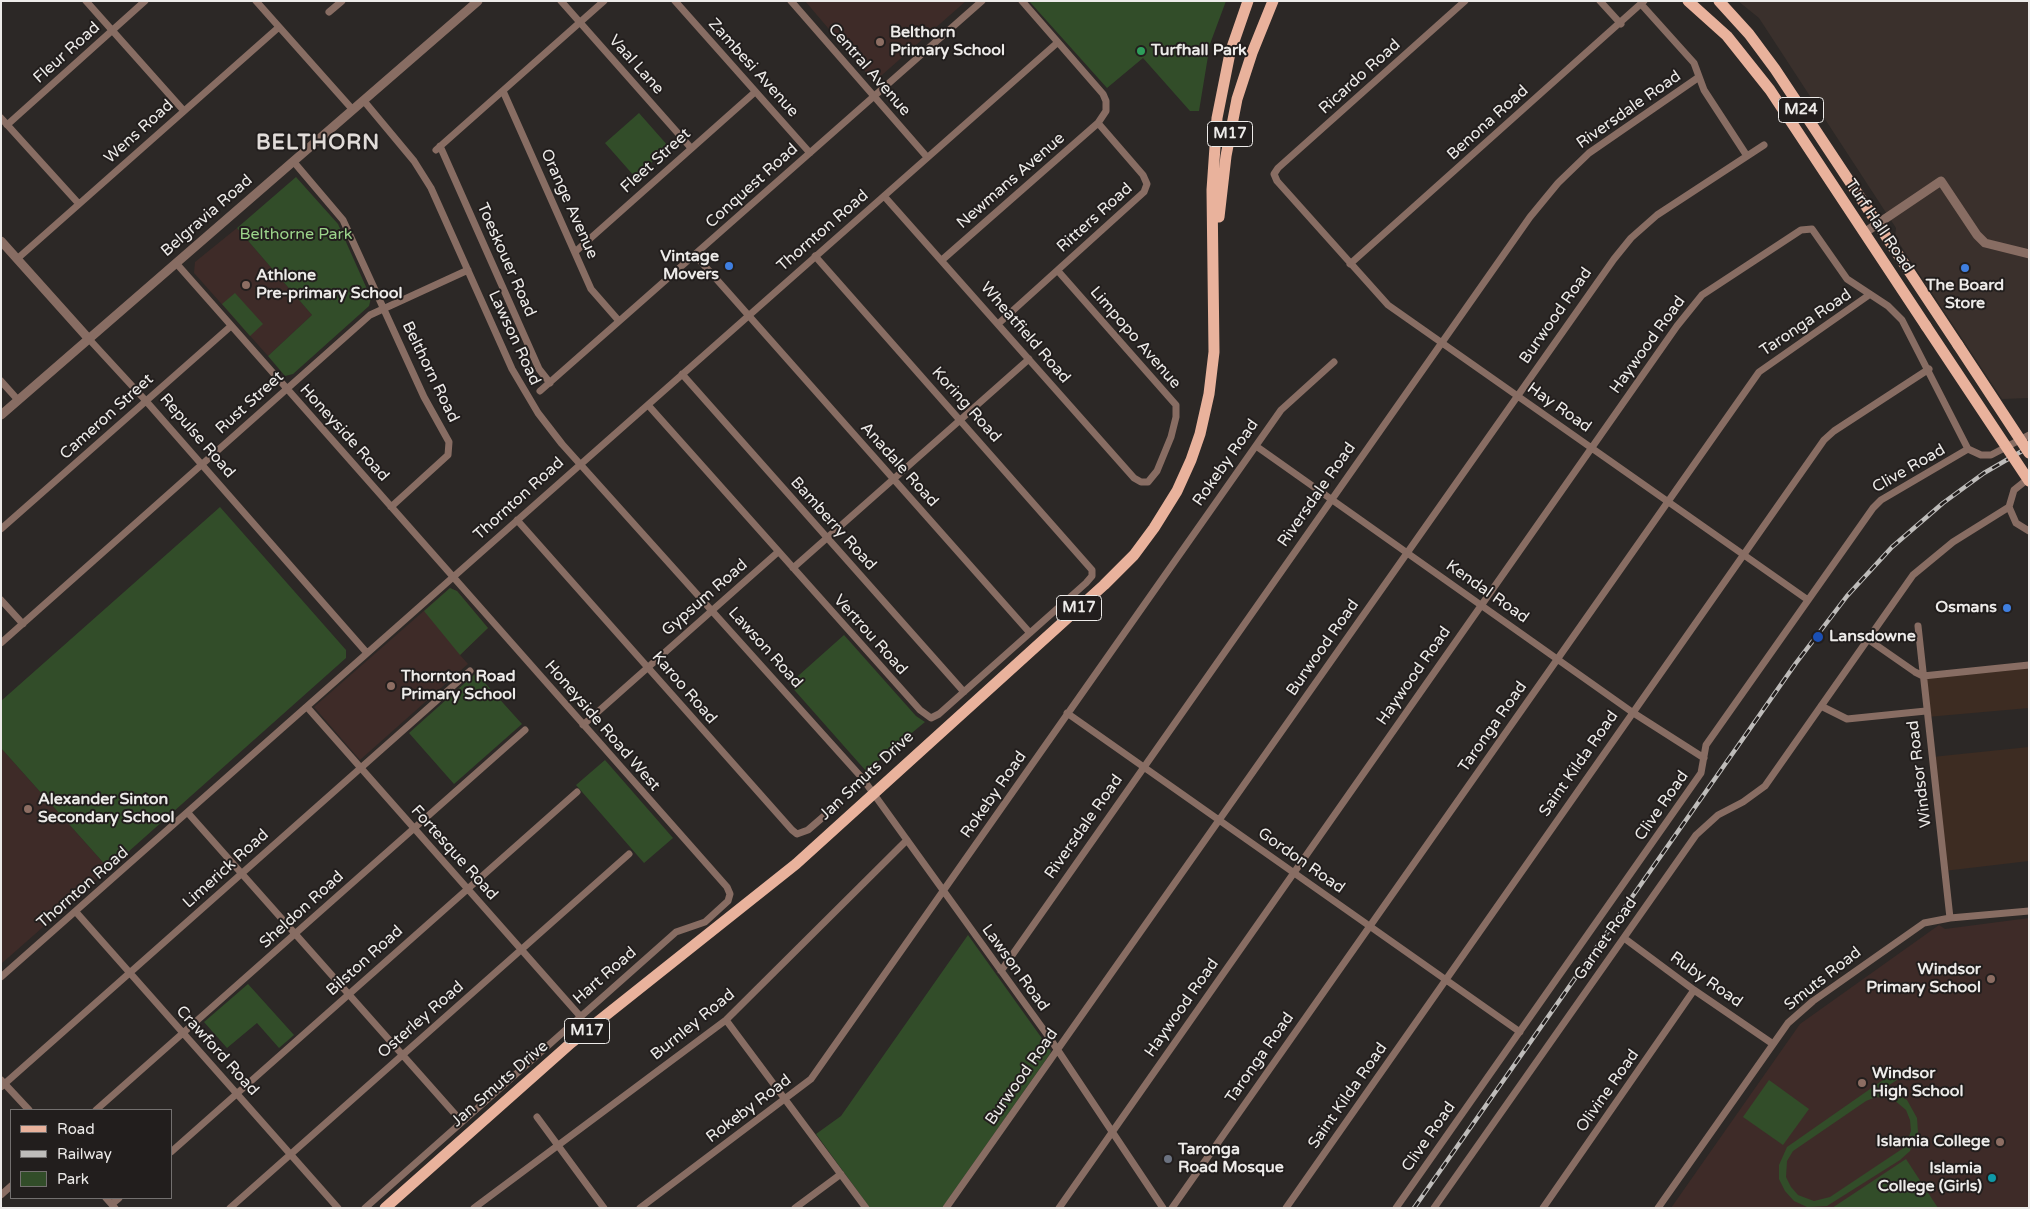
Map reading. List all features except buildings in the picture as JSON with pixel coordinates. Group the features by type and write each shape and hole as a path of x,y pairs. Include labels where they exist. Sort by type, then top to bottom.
{"main road":[{"name":"Jan Smuts Drive","path":"385,1208 571,1043 796,864 1104,586 1134,555 1159,521 1184,476 1204,421 1213,364 1214,272 1212,190 1217,118 1230,54 1248,1"},
{"name":"Jan Smuts Drive","path":"1214,272 1222,186 1235,108 1252,53 1273,1"},
{"name":"Turf Hall Road","path":"1688,1 1727,36 1770,90 2029,480"},
{"name":"Turf Hall Road","path":"1719,1 1775,69 2029,453"}],"street":[{"path":"86,1 184,111"},
{"name":"Fleur Road","path":"7,124 145,1"},
{"path":"256,1 353,110"},
{"path":"329,12 342,1"},
{"name":"Vaal Lane","path":"561,1 691,148"},
{"name":"Toeskouer Road","path":"550,382 538,368 438,148 604,1"},
{"name":"Zambesi Avenue","path":"675,1 810,153"},
{"name":"Central Avenue","path":"791,1 927,157"},
{"name":"Conquest Road","path":"540,391 982,1"},
{"path":"1022,1 1102,94 1107,109 1098,123"},
{"name":"Ricardo Road","path":"1274,174 1278,168 1466,1"},
{"path":"1600,1 1621,24"},
{"name":"Belgravia Road","path":"1,415 364,101 472,3"},
{"path":"1643,3 1694,63 1704,90 1747,156"},
{"name":"Benona Road","path":"1350,264 1643,3"},
{"name":"Wens Road","path":"17,259 279,27"},
{"name":"Thornton Road","path":"1,977 188,813 581,462 1057,43"},
{"name":"Riversdale Road","path":"1001,971 1441,341 1530,217 1574,167 1607,139 1699,77"},
{"name":"Orange Avenue","path":"503,91 595,295 619,321"},
{"name":"Fleet Street","path":"575,252 755,92"},
{"name":"Lawson Road","path":"364,101 424,176 528,399 562,444 581,462 830,741 873,793 1058,1051 1163,1208"},
{"path":"1,118 79,204"},
{"name":"Newmans Avenue","path":"942,260 1098,123"},
{"name":"Ritters Road","path":"998,324 1141,196 1147,187 1143,174 1098,123"},
{"name":"Burwood Road","path":"946,1208 1614,258 1631,238 1657,215 1764,145"},
{"name":"Belthorn Road","path":"293,161 343,220 424,398 449,442 450,448 442,461 391,507"},
{"name":"Hay Road","path":"1274,174 1277,181 1388,305 1808,600"},
{"path":"1864,232 1941,181 1977,235 1985,243 2029,254"},
{"name":"Wheatfield Road","path":"884,196 1134,478 1141,482 1148,482"},
{"name":"Haywood Road","path":"1059,1208 1481,604 1677,326 1702,295 1804,229 1815,231 1847,279 1869,295"},
{"name":"Repulse Road","path":"1,241 146,401 366,653"},
{"name":"Anadale Road","path":"695,255 1030,633"},
{"name":"Koring Road","path":"816,256 1090,565 1092,574"},
{"name":"Honeyside Road","path":"176,263 451,577"},
{"name":"Rust Street","path":"1,643 366,318 383,308 468,270"},
{"name":"Limpopo Avenue","path":"1058,271 1176,405 1176,417 1171,437 1158,470 1148,482"},
{"path":"1869,295 1888,306 1902,320 1929,369 1957,430 1968,449 1981,455 1991,455 2029,435"},
{"name":"Taronga Road","path":"1172,1208 1762,369 1869,295"},
{"name":"Cameron Street","path":"1,529 230,326"},
{"path":"793,568 1029,359"},
{"name":"Rokeby Road","path":"640,1208 811,1079 1285,404 1334,362"},
{"name":"Saint Kilda Road","path":"1286,1208 1827,436 1929,369"},
{"name":"Bamberry Road","path":"682,374 964,692"},
{"path":"1,381 18,400"},
{"name":"Vertrou Road","path":"648,405 924,714 936,717 1086,583 1092,574"},
{"name":"Kendal Road","path":"1256,446 1632,712 1704,758"},
{"name":"Clive Road","path":"1396,1208 1701,773 1706,745 1876,503 1968,449"},
{"path":"2029,480 2014,490 2009,507 2016,523 2029,531"},
{"name":"Garnet Road","path":"1434,1208 1696,835 1718,815 1743,802 1765,786 1869,640 1901,589 1913,575 1954,542 2009,507"},
{"name":"Karoo Road","path":"517,520 792,830 797,834 808,830 838,804"},
{"name":"Gypsum Road","path":"583,725 778,552"},
{"name":"Honeyside Road West","path":"451,577 727,887 730,894"},
{"path":"1,600 23,624"},
{"name":"Windsor Road","path":"1918,626 1950,918"},
{"path":"1869,640 1914,672 1923,676 2029,665"},
{"name":"Limerick Road","path":"2,1083 129,974 470,671"},
{"path":"1821,706 1846,719 1926,711"},
{"name":"Fortesque Road","path":"307,707 580,1016"},
{"name":"Gordon Road","path":"1067,713 1520,1032"},
{"name":"Sheldon Road","path":"97,1109 526,730"},
{"name":"Bilston Road","path":"172,1151 577,792"},
{"path":"188,813 462,1122"},
{"name":"Burnley Road","path":"474,1208 726,1020 907,840"},
{"name":"Osterley Road","path":"230,1208 629,854"},
{"name":"Hart Road","path":"366,1208 676,932 705,922 728,901 730,894"},
{"name":"Smuts Road","path":"1658,1208 1788,1023 1803,1009 1910,931 1924,923 1950,918 2029,911"},
{"name":"Crawford Road","path":"76,912 338,1208"},
{"name":"Ruby Road","path":"1624,938 1694,990 1773,1044"},
{"name":"Olivine Road","path":"1543,1208 1694,990"},
{"path":"726,1020 866,1208"},
{"path":"2,1083 28,1109"},
{"path":"537,1117 604,1208"},
{"path":"795,1208 840,1174"}],"shaded area":[{"name":"Belthorn Primary School","path":"805,1 966,1 874,82"},
{"path":"1738,1 2029,1 2029,398 2002,399 1895,237 1896,228 1759,18"},
{"name":"Athlone Pre-primary School","path":"237,228 312,315 268,356 194,273 195,262"},
{"name":"Thornton Road Primary School","path":"450,588 457,591 488,628 460,655 468,664 360,760 314,707"},
{"path":"2029,665 2029,708 1927,717 1923,676"},
{"path":"2029,747 2029,861 1944,871 1932,757"},
{"name":"Alexander Sinton Secondary School","path":"1,748 109,869 1,964"},
{"name":"Windsor High School","path":"2029,918 2029,1208 1671,1208 1800,1024 1939,925 1945,929"}],"green space":[{"name":"Turfhall Park","path":"1029,1 1226,1 1210,44 1199,111 1190,111 1143,58 1107,88"},
{"path":"639,113 669,147 635,177 605,143"},
{"name":"Belthorne Park","path":"296,177 338,224 371,298 369,306 293,374 285,376 268,356 312,315 237,228"},
{"path":"235,293 263,324 250,336 222,304"},
{"path":"220,507 346,650 346,658 109,869 1,748 1,701"},
{"path":"450,588 457,591 488,628 460,655 424,611"},
{"path":"844,635 916,716 925,722 866,771 789,684"},
{"path":"476,673 522,724 454,784 409,733"},
{"path":"605,760 673,838 644,863 576,785"},
{"path":"968,935 1051,1051 1050,1054 942,1208 870,1208 816,1134 841,1116"},
{"path":"248,984 294,1035 279,1048 257,1023 227,1048 204,1022"},
{"path":"1893,1073 1897,1080 1883,1089 1907,1100 1917,1118 1918,1132 1910,1151 1900,1160 1827,1206 1807,1207 1794,1201 1785,1191 1779,1179 1779,1165 1787,1147","holes":["1876,1097 1893,1099 1906,1110 1910,1120 1911,1131 1905,1147 1830,1197 1814,1201 1798,1195 1786,1177 1787,1161 1793,1151 1866,1101"]},
{"path":"1769,1080 1809,1109 1783,1145 1743,1117"},
{"path":"1906,1159 1938,1208 1832,1208"}],"railway":[{"path":"1414,1208 1796,663 1847,596 1892,547 1943,503 1984,473 2029,447"}],"place":[{"name":"Belthorn Primary School","path":"880,42"},
{"name":"Turfhall Park","path":"1141,51"},
{"name":"Vintage Movers","path":"729,266"},
{"name":"The Board Store","path":"1965,268"},
{"name":"Athlone Pre-primary School","path":"246,285"},
{"name":"Osmans","path":"2007,608"},
{"name":"Lansdowne","path":"1818,637"},
{"name":"Thornton Road Primary School","path":"391,686"},
{"name":"Alexander Sinton Secondary School","path":"28,809"},
{"name":"Windsor Primary School","path":"1991,979"},
{"name":"Windsor High School","path":"1862,1083"},
{"name":"Islamia College","path":"2000,1142"},
{"name":"Taronga Road Mosque","path":"1168,1159"},
{"name":"Islamia College (Girls)","path":"1992,1178"}],"district":[{"name":"BELTHORN","path":"318,143"}]}
